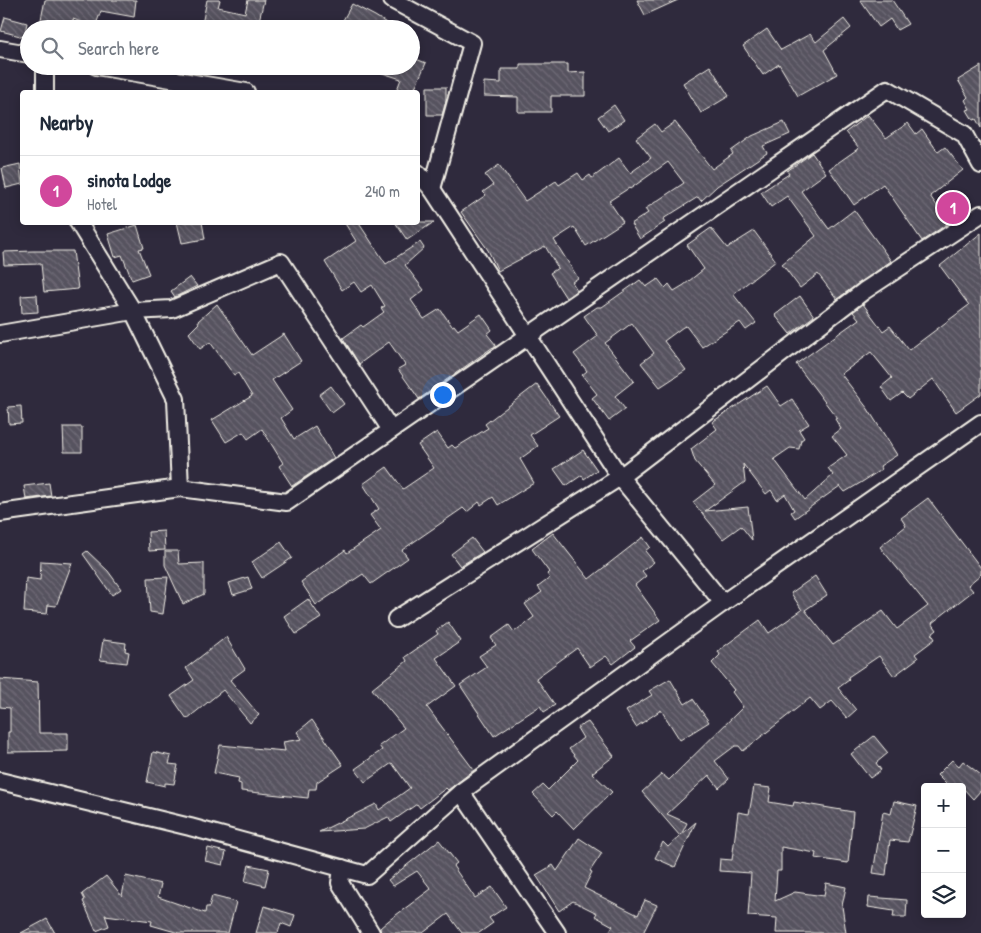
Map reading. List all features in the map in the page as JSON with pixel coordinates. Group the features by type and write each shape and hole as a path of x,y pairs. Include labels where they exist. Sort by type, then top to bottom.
{"street":[{"path":"392,0 472,44 432,189"},
{"path":"0,49 20,52"},
{"path":"44,90 45,75"},
{"path":"148,75 234,90"},
{"path":"0,513 180,488 287,502 887,89 964,134 981,165"},
{"path":"420,175 432,189 620,477 723,603"},
{"path":"396,619 620,477 864,291 981,214"},
{"path":"80,225 133,311 176,399 180,488"},
{"path":"0,334 133,311 172,309 281,262 391,430"},
{"path":"0,781 190,827 367,875 461,792 723,603 981,423"},
{"path":"461,792 557,933"},
{"path":"342,868 340,883 370,933"}],"building":[{"path":"45,0 136,0 134,17 101,11 98,20 41,20"},
{"path":"207,0 220,0 218,7 245,13 248,0 264,0 259,20 203,20"},
{"path":"637,0 678,0 645,15"},
{"path":"860,0 892,0 908,24 897,30 890,19 879,27"},
{"path":"352,4 381,20 343,20"},
{"path":"5,17 20,21 20,36 1,31"},
{"path":"844,19 851,28 824,50 837,74 798,96 779,64 763,75 743,46 767,29 781,50 810,34 816,42"},
{"path":"420,61 426,63 414,90 397,90 401,79 389,75 420,75"},
{"path":"520,64 568,64 568,73 585,72 585,96 551,96 551,112 518,112 518,97 484,96 484,82 501,83 501,69 520,69"},
{"path":"710,66 729,96 701,113 683,83"},
{"path":"981,66 981,128 976,119 973,120 967,110 970,109 965,100 968,97 958,80"},
{"path":"427,87 446,87 446,101 442,115 427,115"},
{"path":"614,105 624,120 608,131 598,117"},
{"path":"868,115 886,138 908,123 916,134 922,129 938,152 945,147 963,170 930,196 945,217 943,219 947,224 922,241 883,184 854,205 829,169 859,148 846,132"},
{"path":"675,122 712,169 733,154 731,151 752,136 784,122 790,134 763,146 767,153 717,186 701,201 698,197 663,219 665,222 640,239 631,224 648,213 645,209 684,183 668,162 630,189 609,201 623,222 586,246 574,227 554,240 578,278 572,282 577,290 566,298 550,273 558,268 545,246 498,271 488,250 461,212 486,195 483,192 493,185 485,175 499,165 525,201 556,181 559,185 578,173 583,180 590,175 592,178 619,158 630,173 651,158 636,138 655,124 661,132"},
{"path":"812,153 826,173 801,191 829,229 854,210 891,261 837,299 818,274 800,288 782,264 816,236 787,196 771,207 761,192 789,174 787,171"},
{"path":"20,164 20,184 6,188 2,168"},
{"path":"420,222 434,222 407,240 397,225 420,225"},
{"path":"137,225 144,248 139,249 149,274 132,280 122,255 115,257 108,234"},
{"path":"178,225 203,225 205,239 182,243"},
{"path":"346,225 360,225 386,264 420,242 424,248 405,265 424,290 411,300 424,319 440,309 452,326 454,325 458,330 481,314 492,330 487,334 496,345 419,399 398,369 405,365 389,342 359,364 343,338 384,312 381,308 385,306 372,285 361,292 354,282 342,290 325,262 356,241"},
{"path":"711,228 727,248 754,231 776,261 733,294 756,323 746,330 740,322 702,347 686,326 683,327 664,341 686,370 660,387 641,363 654,353 632,323 605,343 634,381 615,396 625,409 609,421 592,398 597,394 582,375 587,371 574,354 598,336 584,316 597,307 602,307 640,280 646,287 658,279 665,288 669,284 674,291 684,285 704,269 687,245"},
{"path":"981,233 981,394 956,412 933,379 908,399 902,393 891,401 881,387 892,378 871,352 841,374 868,409 897,455 880,466 882,469 862,482 845,492 840,486 795,518 791,512 794,510 785,494 777,500 771,490 766,494 743,464 745,482 705,511 748,507 752,540 741,526 723,539 693,502 715,485 695,461 691,449 717,429 712,422 767,386 781,406 792,399 809,424 799,430 804,438 801,440 799,449 790,448 774,459 805,500 833,475 828,468 847,455 832,436 841,429 835,419 837,418 796,364 859,319 853,312 863,304 883,331 890,326 909,350 969,305 940,266"},
{"path":"73,251 78,289 44,292 41,264 4,265 3,252"},
{"path":"190,277 197,286 175,297 171,291"},
{"path":"37,295 38,312 22,313 21,296"},
{"path":"800,296 814,316 790,334 775,315"},
{"path":"217,304 252,355 284,334 301,361 272,380 292,410 281,418 294,439 315,426 334,458 292,486 279,466 283,463 262,429 248,439 243,432 226,442 212,420 252,396 238,373 234,375 210,342 200,349 189,333 199,323 198,321"},
{"path":"537,384 559,416 530,435 538,446 520,459 534,483 498,505 493,497 481,505 479,502 467,512 463,508 402,550 408,558 371,584 363,574 316,605 301,582 345,550 347,553 381,530 370,515 379,509 363,484 387,467 403,489 434,468 418,445 437,432 448,448 452,445 455,448 488,428 485,424"},
{"path":"331,386 344,404 332,413 319,395"},
{"path":"21,406 22,423 9,424 8,407"},
{"path":"63,427 82,427 82,452 64,452"},
{"path":"583,450 597,470 584,479 582,475 566,486 554,469"},
{"path":"49,483 51,496 26,499 24,486"},
{"path":"928,498 981,568 981,574 968,585 973,591 932,623 937,630 932,634 935,639 915,654 918,658 894,676 879,656 848,677 849,680 838,688 856,710 847,718 832,701 820,710 810,698 743,751 739,746 735,746 715,761 729,779 719,788 709,775 667,814 687,823 681,835 696,822 675,867 655,858 663,842 668,847 680,836 642,792 662,774 669,780 743,707 732,692 734,690 712,663 720,655 718,651 760,620 769,633 802,610 791,593 815,576 827,595 805,610 833,645 883,611 897,629 928,606 880,547 906,526 901,518"},
{"path":"164,531 165,550 149,551 148,532"},
{"path":"553,533 589,579 643,537 650,547 645,551 654,562 642,571 646,576 635,585 660,620 630,641 635,647 613,664 606,656 590,667 577,648 536,678 555,705 544,712 540,706 494,736 460,685 487,667 479,656 496,645 491,638 509,625 514,632 534,617 525,604 542,592 538,587 550,578 547,574 549,572 532,549"},
{"path":"472,538 483,552 460,566 451,554"},
{"path":"281,542 292,558 262,578 252,562"},
{"path":"87,551 108,571 121,589 112,595 83,554"},
{"path":"165,551 178,551 179,564 204,563 204,594 183,604 165,565"},
{"path":"41,561 72,563 56,606 48,605 47,614 24,612 26,578 40,580"},
{"path":"168,577 163,614 150,612 148,578"},
{"path":"248,577 252,589 233,595 229,583"},
{"path":"308,599 321,618 296,634 284,616"},
{"path":"448,622 461,641 436,658 456,686 427,707 474,770 420,808 417,804 391,822 388,817 364,829 319,832 376,804 379,810 410,788 392,763 365,782 355,769 382,750 379,746 404,728 372,689 407,661 405,657 438,634 436,631"},
{"path":"226,637 245,669 230,680 259,715 250,723 223,690 187,719 171,696 194,680 186,668"},
{"path":"103,640 126,643 125,651 129,652 127,663 100,660"},
{"path":"0,679 38,682 39,733 68,733 68,751 8,752 10,708 0,707"},
{"path":"670,679 685,704 693,699 709,722 680,740 661,710 636,727 626,711 652,695 649,691"},
{"path":"312,720 343,765 317,782 316,789 309,789 308,798 241,791 241,784 238,783 239,778 214,773 220,745 285,751 283,742 302,739 297,732"},
{"path":"588,722 614,756 592,773 612,792 574,829 557,811 553,815 533,794 543,785 548,790 578,760 569,749 583,738 577,728"},
{"path":"874,736 888,753 876,763 881,770 870,778 851,754"},
{"path":"153,752 171,756 169,764 178,765 174,784 165,783 165,786 147,782"},
{"path":"952,760 959,766 963,761 981,775 981,790 973,799 966,791 966,783 945,783 937,775"},
{"path":"754,786 771,788 769,802 793,806 794,802 853,812 848,863 815,858 816,853 781,847 781,871 777,871 775,901 795,892 824,896 826,883 846,887 842,906 846,933 776,933 777,918 748,916 751,873 719,871 720,859 732,860 738,812 749,814"},
{"path":"894,801 917,806 908,842 890,840 886,875 873,873 883,812 891,814"},
{"path":"579,838 602,853 590,871 592,872 584,888 638,915 645,900 657,905 643,933 608,933 613,926 595,916 597,913 573,901 559,911 536,875 553,865 557,871"},
{"path":"439,840 457,863 453,866 475,898 492,887 506,907 489,918 493,923 479,933 462,933 448,914 423,933 381,933 380,928 431,889 417,871 393,886 388,880"},
{"path":"208,848 226,852 223,865 205,861"},
{"path":"249,865 269,869 265,886 245,881"},
{"path":"106,876 122,896 126,876 161,884 158,897 205,913 212,896 236,902 228,933 179,933 151,925 152,921 105,915 109,926 96,931 83,901 85,900 82,894"},
{"path":"869,897 907,900 906,917 893,917 894,911 868,907"},
{"path":"264,906 295,915 291,927 281,923 278,933 256,933"},
{"path":"47,919 55,933 21,933"}],"place":[{"name":"sinota Lodge","path":"953,208"}]}
